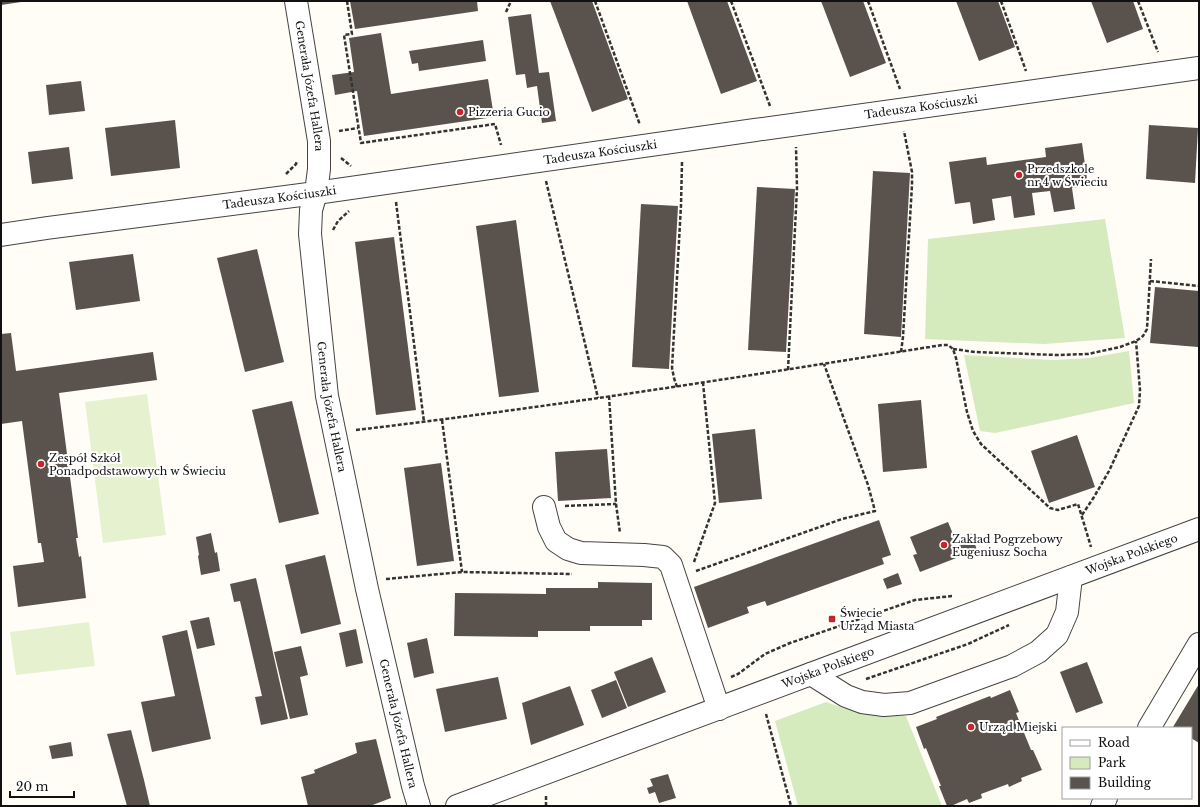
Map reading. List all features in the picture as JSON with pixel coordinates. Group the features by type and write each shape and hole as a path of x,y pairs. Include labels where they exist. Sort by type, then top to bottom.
{"street":[{"name":"Generała Józefa Hallera","path":"302,4 319,141 320,169 316,193 311,210 310,234 327,396 367,589 419,806"},
{"name":"Tadeusza Kościuszki","path":"1,235 316,193 1199,68"},
{"path":"544,507 549,527 556,541 568,549 581,553 663,557 670,565 719,709"},
{"name":"Wojska Polskiego","path":"457,806 1199,529"},
{"path":"811,674 846,696 862,702 910,704 1012,666 1038,652 1057,635 1067,612 1071,577"},
{"path":"1150,727 1199,644"}],"path":[{"path":"347,1 352,34 344,35 360,143 495,124 503,152"},
{"path":"506,12 511,1"},
{"path":"595,1 640,126"},
{"path":"731,1 771,108"},
{"path":"868,1 902,96"},
{"path":"1001,1 1027,72"},
{"path":"1138,1 1158,53"},
{"path":"901,352 912,185 912,172 904,128"},
{"path":"788,370 797,188 796,146 789,147"},
{"path":"283,176 296,164 297,159"},
{"path":"677,387 672,368 682,160"},
{"path":"546,179 598,398"},
{"path":"395,196 424,422"},
{"path":"330,235 338,221 353,207"},
{"path":"355,430 442,420 677,387 942,345 948,345 953,349 975,352 1064,355 1088,354 1136,342 1143,336 1147,329 1151,259"},
{"path":"1150,281 1199,286"},
{"path":"1082,515 1109,471 1139,406 1140,390 1136,342"},
{"path":"953,349 972,431 981,444 1050,508 1058,510 1078,504 1092,547 1085,549"},
{"path":"690,574 842,519 875,511 868,485 824,364"},
{"path":"692,566 715,503 702,383"},
{"path":"609,396 616,504 622,554"},
{"path":"442,420 462,572"},
{"path":"544,507 616,504"},
{"path":"379,580 462,572 577,574"},
{"path":"724,676 731,677 738,674 765,654 790,643 879,612 915,600 955,596"},
{"path":"746,668 766,715 791,806"},
{"path":"546,796 546,806"}],"green space":[{"path":"1105,219 1125,338 1044,344 925,339 928,239"},
{"path":"1129,351 1134,403 995,433 980,431 964,355 1053,360 1089,358"},
{"path":"147,394 166,535 103,543 85,402"},
{"path":"89,622 95,666 16,675 10,632"},
{"path":"826,702 849,710 884,716 906,716 942,806 798,806 775,721"}],"building":[{"path":"1,1 21,1 21,2 1,5"},
{"path":"350,1 477,1 478,11 355,29"},
{"path":"550,1 592,1 628,99 592,112"},
{"path":"687,1 727,1 757,81 721,94"},
{"path":"821,1 863,1 886,63 850,77"},
{"path":"956,1 998,1 1015,47 979,61"},
{"path":"1091,1 1133,1 1143,29 1107,43"},
{"path":"531,14 539,73 549,72 556,121 542,123 537,86 527,88 525,74 516,75 508,17"},
{"path":"381,33 391,94 488,79 494,117 364,136 357,91 335,95 332,75 354,72 349,38"},
{"path":"483,40 486,61 419,71 418,63 412,64 409,51"},
{"path":"81,81 85,111 49,115 46,85"},
{"path":"175,120 180,168 111,176 105,128"},
{"path":"1149,125 1198,128 1195,183 1146,179"},
{"name":"Przedszkole nr 4 w Świeciu","path":"1082,143 1088,186 1072,188 1075,209 1054,212 1050,191 1032,193 1035,215 1014,218 1011,196 992,199 995,220 973,224 970,202 955,204 949,162 986,157 987,165 1046,157 1045,148"},
{"path":"69,147 73,179 32,184 28,152"},
{"path":"873,171 910,173 901,337 864,334"},
{"path":"757,187 795,189 786,352 748,350"},
{"path":"641,204 678,206 669,369 632,367"},
{"path":"516,220 539,392 499,397 476,226"},
{"path":"394,237 416,410 376,415 355,242"},
{"path":"257,249 284,362 245,372 217,258"},
{"path":"133,254 140,301 76,310 69,262"},
{"path":"1155,287 1199,291 1198,347 1150,343"},
{"path":"11,333 16,371 153,352 157,380 59,393 78,538 76,538 79,557 81,556 86,598 18,607 13,566 44,562 41,543 38,543 22,421 1,424 1,334"},
{"path":"921,400 927,468 883,472 878,404"},
{"path":"292,401 319,514 279,523 252,410"},
{"path":"755,429 762,499 719,503 712,434"},
{"path":"1077,435 1095,487 1049,503 1031,451"},
{"path":"607,449 611,498 558,501 555,452"},
{"path":"441,463 454,561 417,566 404,468"},
{"path":"879,520 891,555 882,558 884,564 767,606 765,601 747,607 749,613 708,628 694,587"},
{"name":"Zakład Pogrzebowy Eugeniusz Socha","path":"948,522 955,539 971,533 977,550 920,572 913,555 917,554 910,537"},
{"path":"211,533 215,553 217,552 220,571 201,575 196,537"},
{"path":"325,555 341,624 301,634 285,565"},
{"path":"898,573 902,584 887,589 883,579"},
{"path":"256,578 288,719 261,725 255,697 262,696 240,601 234,602 230,584"},
{"path":"598,582 652,583 652,620 642,620 642,626 590,626 590,631 538,631 538,637 454,636 455,593 546,594 546,588 598,588"},
{"path":"209,617 215,645 197,649 190,621"},
{"path":"356,629 363,663 346,667 339,633"},
{"path":"187,630 211,739 152,752 141,702 175,696 162,636"},
{"path":"427,638 434,673 414,678 407,643"},
{"path":"301,646 308,675 300,677 308,715 290,719 274,652"},
{"path":"652,657 666,692 628,707 614,672"},
{"path":"1087,662 1103,703 1076,713 1060,672"},
{"path":"498,677 507,719 445,732 436,689"},
{"path":"616,680 627,708 602,718 591,690"},
{"path":"1199,684 1199,743 1192,739 1192,727 1173,727"},
{"path":"570,686 584,725 531,745 522,703"},
{"path":"1010,690 1019,712 1016,713 1031,750 1033,750 1042,770 1021,778 1022,781 1009,787 1008,784 981,794 982,798 969,803 967,799 951,806 947,806 939,786 941,786 926,748 924,749 916,727 937,719 936,717 990,696 991,698"},
{"path":"131,730 150,806 127,806 107,734"},
{"path":"376,739 391,798 370,806 308,806 301,777 315,773 314,770 357,753 355,743"},
{"path":"71,742 73,756 52,759 49,746"},
{"path":"668,774 676,798 659,803 655,792 649,794 647,788 653,786 650,779"}],"place":[{"name":"Pizzeria Gucio","path":"460,112"},
{"name":"Przedszkole nr 4 w Świeciu","path":"1019,175"},
{"name":"Zespół Szkół Ponadpodstawowych w Świeciu","path":"41,464"},
{"name":"Zakład Pogrzebowy Eugeniusz Socha","path":"944,545"},
{"name":"Świecie Urząd Miasta","path":"832,619"},
{"name":"Urząd Miejski","path":"971,727"}]}
